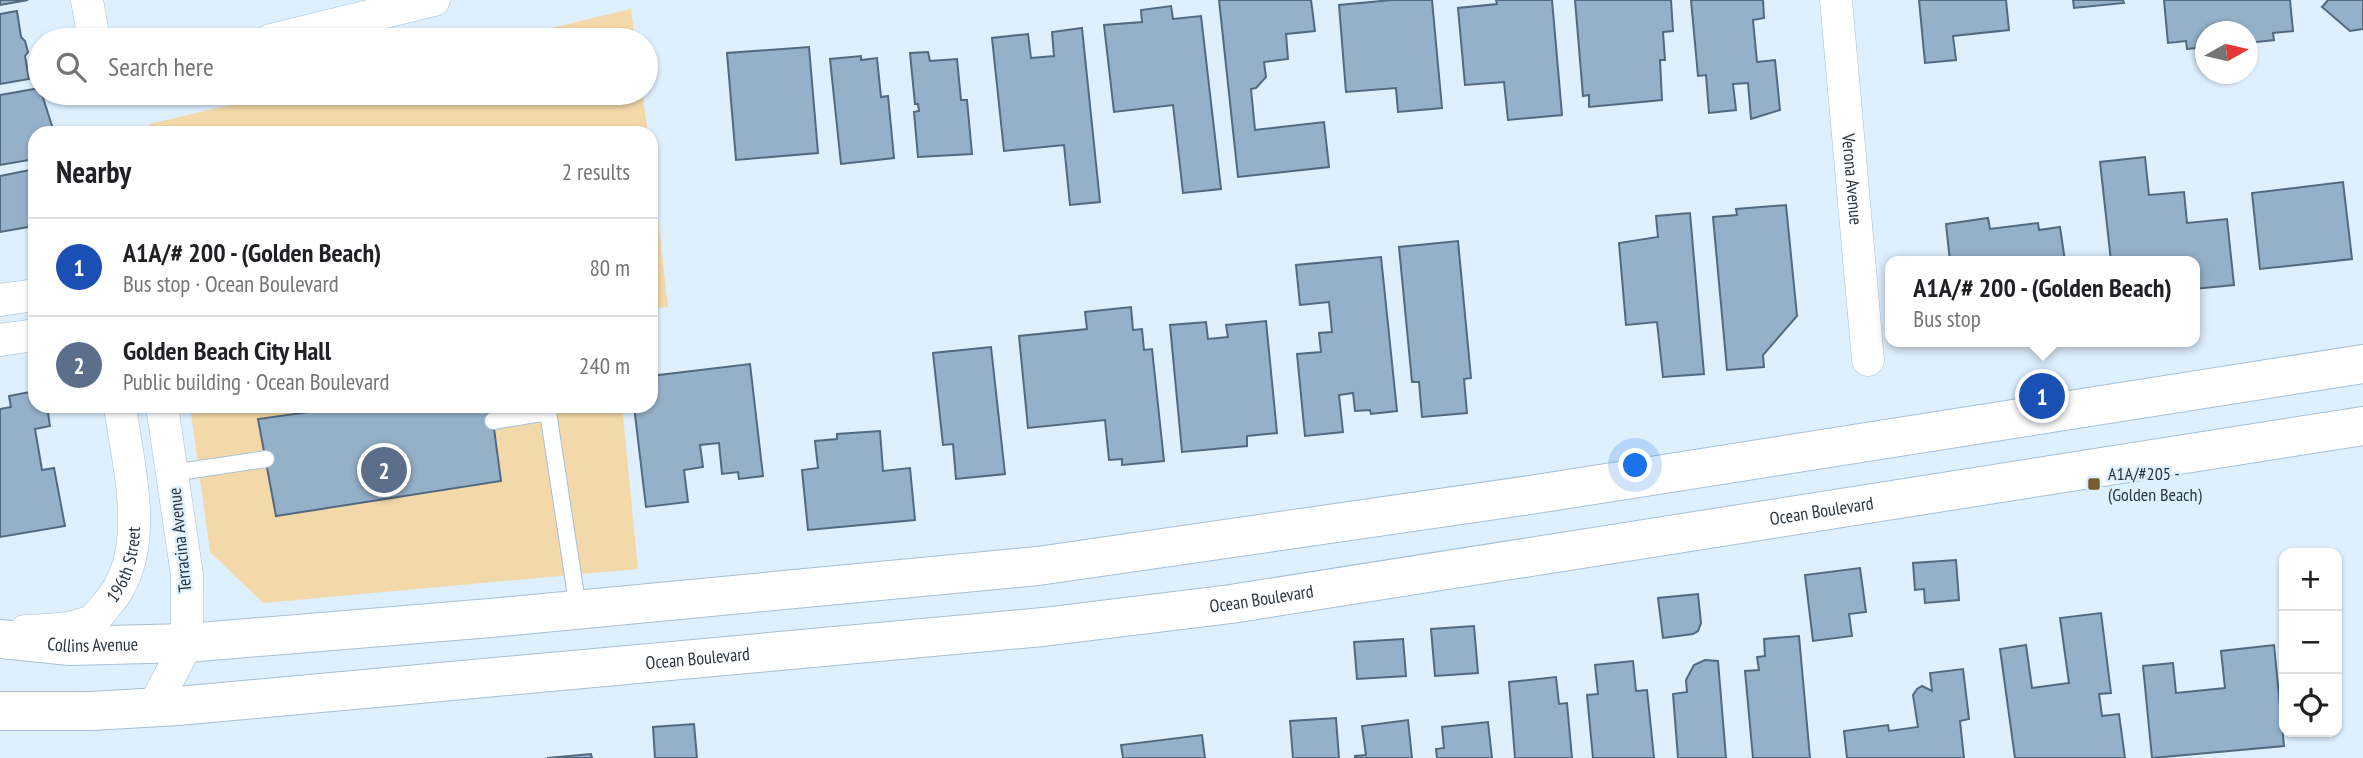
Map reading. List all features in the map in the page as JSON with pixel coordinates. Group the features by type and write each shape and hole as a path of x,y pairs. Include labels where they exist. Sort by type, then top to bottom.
{"main road":[{"path":"187,642 1038,566 1530,495 2363,364"},
{"name":"Ocean Boulevard","path":"153,708 1057,625 1231,604 2363,426"},
{"path":"1874,441 1882,500"},
{"name":"Collins Avenue","path":"0,639 70,646 187,642"},
{"path":"0,711 92,712 153,708"}],"street":[{"path":"87,0 92,28"},
{"path":"320,28 434,0"},
{"name":"Verona Avenue","path":"1836,0 1868,360"},
{"path":"0,300 28,296"},
{"path":"0,340 28,336"},
{"name":"196th Street","path":"0,632 56,630 92,621 118,592 129,562 135,522 121,413"},
{"name":"Terracina Avenue","path":"153,708 187,642 187,575 163,413"}],"lane":[{"path":"493,421 542,413"},
{"path":"548,413 578,609"},
{"path":"172,473 265,459"}],"shaded area":[{"path":"631,9 633,28 551,28"},
{"path":"231,105 644,105 647,126 149,126"},
{"path":"658,219 668,307 658,308"},
{"path":"191,413 623,413 638,569 263,603 210,552"}],"building":[{"path":"0,0 28,0 0,5"},
{"path":"1219,0 1311,0 1315,31 1286,34 1288,59 1264,62 1266,77 1256,88 1251,89 1255,130 1324,122 1329,167 1238,177"},
{"path":"1392,0 1432,0 1442,108 1398,112 1396,88 1346,92 1339,5"},
{"path":"1496,0 1552,0 1562,115 1508,120 1504,82 1465,85 1458,8 1497,4"},
{"path":"1575,0 1671,0 1673,31 1663,32 1665,60 1660,60 1662,100 1589,107 1589,95 1583,96"},
{"path":"1691,0 1763,0 1764,18 1753,20 1757,62 1775,60 1780,110 1751,119 1748,83 1733,84 1736,110 1709,113 1706,75 1698,76"},
{"path":"1919,0 2006,0 2009,30 1953,36 1956,60 1925,63"},
{"path":"2073,0 2123,0 2124,3 2074,8"},
{"path":"2164,0 2290,0 2293,31 2273,33 2274,40 2258,42 2258,21 2195,21 2195,48 2187,49 2186,41 2168,43"},
{"path":"2328,0 2363,0 2363,29 2350,31 2322,7"},
{"path":"1171,6 1173,19 1201,16 1221,189 1183,193 1173,105 1114,112 1104,25 1142,22 1141,10"},
{"path":"17,11 21,37 28,52 25,56 28,79 0,84 0,14"},
{"path":"1082,28 1100,202 1070,205 1064,145 1004,151 992,38 1028,34 1031,58 1054,56 1052,32"},
{"path":"809,47 818,153 736,160 727,53"},
{"path":"928,52 930,61 957,59 961,100 967,100 972,154 918,157 914,112 919,111 918,104 915,104 910,53"},
{"path":"861,56 861,60 877,58 881,97 888,96 894,158 841,164 830,59"},
{"path":"28,90 28,105 45,105 52,126 28,126 28,160 0,165 0,95"},
{"path":"2145,157 2149,195 2184,192 2187,223 2227,219 2234,285 2200,288 2200,256 2110,256 2100,162"},
{"path":"28,170 28,227 0,232 0,176"},
{"path":"2343,182 2352,259 2260,269 2252,193"},
{"path":"1786,205 1797,316 1763,355 1764,367 1727,370 1713,217 1737,215 1736,209"},
{"path":"1690,213 1704,374 1663,377 1657,322 1626,325 1619,243 1658,237 1656,216"},
{"path":"1988,218 1990,229 2038,223 2039,230 2060,227 2064,256 1949,256 1946,224"},
{"path":"1458,241 1471,378 1464,379 1467,413 1422,417 1419,382 1412,382 1399,247"},
{"path":"1381,257 1397,411 1371,414 1370,410 1355,411 1353,393 1339,395 1343,432 1305,436 1297,354 1321,352 1319,333 1332,332 1329,302 1300,305 1296,265"},
{"path":"1131,307 1133,330 1142,329 1144,350 1152,349 1164,461 1122,465 1122,459 1109,460 1105,420 1028,428 1019,336 1087,329 1085,312"},
{"path":"1266,321 1277,433 1247,436 1247,446 1182,452 1170,325 1206,322 1208,339 1228,337 1226,325"},
{"path":"991,347 1005,474 956,479 953,444 943,445 933,353"},
{"path":"750,364 763,476 739,479 738,472 722,474 719,443 700,445 703,467 684,470 688,502 646,507 635,413 658,413 658,375"},
{"path":"28,392 28,413 48,413 50,426 35,429 42,470 54,468 65,526 0,537 0,409 11,407 9,396"},
{"path":"301,413 492,413 501,481 276,516 258,419"},
{"path":"880,431 883,471 910,468 915,520 808,530 802,470 818,468 815,441 837,439 837,434"},
{"path":"1956,560 1959,600 1925,603 1924,589 1915,590 1913,563"},
{"path":"1860,568 1866,612 1849,614 1852,636 1813,641 1805,575"},
{"path":"1698,594 1701,623 1698,631 1663,638 1658,598"},
{"path":"2101,613 2111,693 2099,694 2102,716 2119,714 2125,758 2015,758 2000,649 2026,645 2032,688 2069,683 2060,618"},
{"path":"1474,626 1478,673 1435,676 1431,629"},
{"path":"1799,636 1810,758 1753,758 1745,671 1759,670 1757,657 1765,656 1764,639"},
{"path":"1403,639 1406,676 1357,679 1354,642"},
{"path":"2274,645 2279,696 2279,737 2283,737 2284,746 2152,758 2143,666 2173,663 2176,693 2225,688 2221,651"},
{"path":"1705,660 1718,661 1726,758 1678,758 1673,694 1687,692 1686,680 1694,665"},
{"path":"1633,661 1636,691 1647,690 1654,758 1593,758 1587,695 1598,694 1595,665"},
{"path":"1963,669 1969,719 1960,721 1964,758 1847,758 1844,731 1888,725 1889,731 1918,727 1913,695 1917,689 1922,686 1932,691 1930,673"},
{"path":"1556,677 1559,704 1567,703 1572,758 1515,758 1509,682"},
{"path":"1336,718 1339,758 1293,758 1290,721"},
{"path":"1408,720 1412,758 1355,758 1366,755 1362,726"},
{"path":"1488,722 1492,758 1437,758 1436,749 1444,748 1442,727"},
{"path":"694,724 697,758 655,758 653,727"},
{"path":"1202,735 1205,758 1123,758 1121,745"},
{"path":"591,754 592,758 547,758"}],"place":[{"name":"A1A/# 200 - (Golden Beach)","path":"2042,396"},
{"name":"Golden Beach City Hall","path":"384,470"},
{"name":"A1A/#205 - (Golden Beach)","path":"2094,484"}]}
